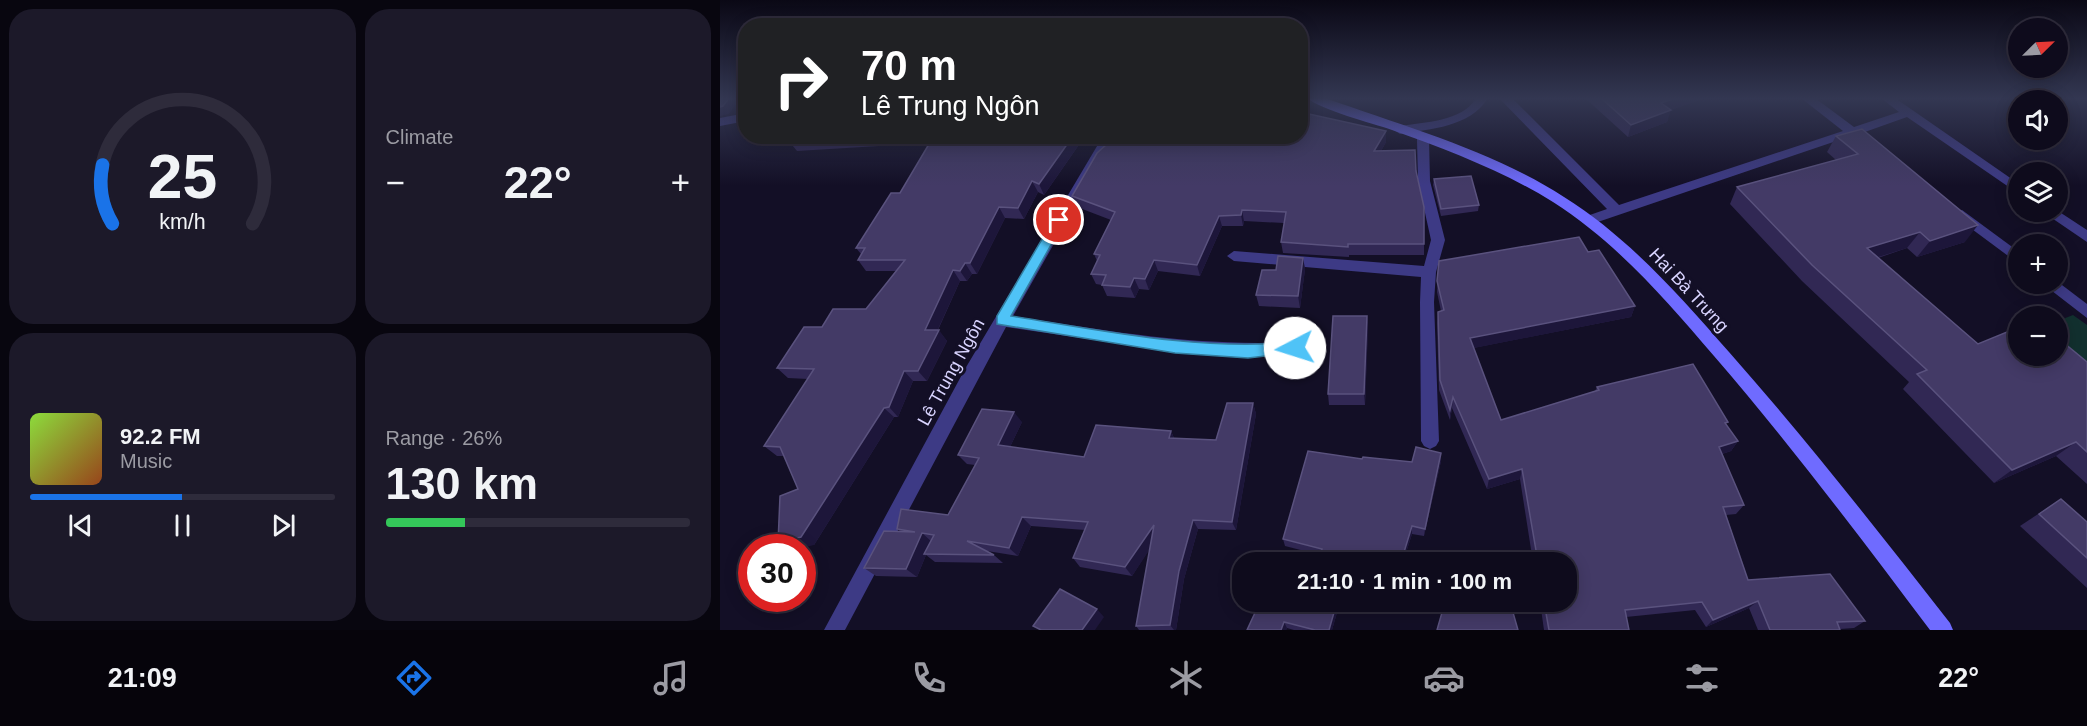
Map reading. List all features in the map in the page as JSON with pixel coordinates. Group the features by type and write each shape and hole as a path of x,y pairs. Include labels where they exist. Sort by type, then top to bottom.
{"main road":[{"name":"Hai Bà Trưng","path":"1393,127 1528,182 1589,220 1658,280 1794,438 1943,630"}],"street":[{"path":"1400,130 1414,127"},
{"path":"1534,127 1617,211"},
{"path":"1848,127 1872,146"},
{"path":"1589,220 1867,127"},
{"path":"1929,127 2008,182"},
{"path":"1423,139 1424,181 1438,240 1429,272 1427,302 1430,441"},
{"name":"Lê Trung Ngôn","path":"834,630 1002,320 1104,144"},
{"path":"1955,210 2008,251"},
{"path":"2065,222 2087,237"},
{"path":"1234,256 1429,272"},
{"path":"2063,294 2087,312"},
{"path":"1002,320 1175,347 1248,352 1295,348"}],"green space":[{"path":"2073,315 2087,325 2087,393 2066,366 2068,366 2068,317"}],"building":[{"path":"1308,127 1370,127 1386,131 1374,151 1415,150 1416,171 1424,207 1424,244 1348,244 1348,247 1281,242 1286,212 1242,210 1241,215 1219,216 1197,265 1154,260 1145,279 1134,278 1130,287 1102,285 1106,275 1091,274 1100,255 1094,254 1115,212 1072,196 1097,153 1107,144 1308,144"},
{"path":"1862,129 1978,225 1930,241 1920,232 1867,248 1978,344 2008,332 2008,366 2068,366 2068,346 2087,362 2087,452 2076,442 2012,470 1917,374 1927,370 1812,265 1737,187 1858,154 1836,136"},
{"path":"929,144 1067,144 1039,184 1032,181 1018,208 999,207 970,263 965,263 960,271 953,270 925,330 939,330 918,371 904,371 889,407 884,408 803,534 778,534 780,496 798,489 780,447 764,446 814,369 777,368 804,327 822,327 833,309 866,309 905,260 858,260 865,248 856,248 891,193 900,193"},
{"path":"1471,176 1479,205 1441,209 1434,179"},
{"path":"1579,237 1588,252 1599,250 1635,306 1470,338 1501,420 1599,390 1597,387 1693,364 1728,422 1725,423 1738,441 1719,447 1744,505 1723,507 1748,580 1830,574 1865,621 1837,622 1840,630 1770,630 1758,601 1713,620 1702,602 1625,610 1629,630 1549,630 1546,612 1577,612 1577,552 1536,552 1522,469 1489,479 1453,397 1450,410 1440,380 1438,312 1444,310 1437,281 1439,261"},
{"path":"1278,256 1303,258 1298,296 1256,295 1262,270 1276,270"},
{"path":"1333,316 1367,316 1364,394 1328,394"},
{"path":"1227,403 1253,403 1232,522 1193,520 1179,571 1170,625 1136,626 1154,525 1125,567 1073,558 1088,522 1022,517 1009,548 967,541 994,555 924,554 934,535 922,533 906,569 864,568 884,531 915,532 897,529 901,509 948,515 979,458 958,455 982,409 1014,412 998,445 1084,457 1096,425 1171,431 1169,438 1216,440"},
{"path":"1416,447 1441,453 1425,529 1412,526 1404,552 1321,552 1322,549 1283,539 1308,451 1362,459 1363,457 1412,462"},
{"path":"2061,499 2087,522 2087,558 2039,514"},
{"path":"1060,589 1097,609 1082,630 1041,630 1033,626"},
{"path":"1255,612 1334,612 1329,630 1315,630 1284,622 1281,630 1247,630"},
{"path":"1442,612 1513,612 1518,630 1437,630"}],"route":[{"path":"1059,220 1002,320 1175,347 1248,352 1295,348"}]}
